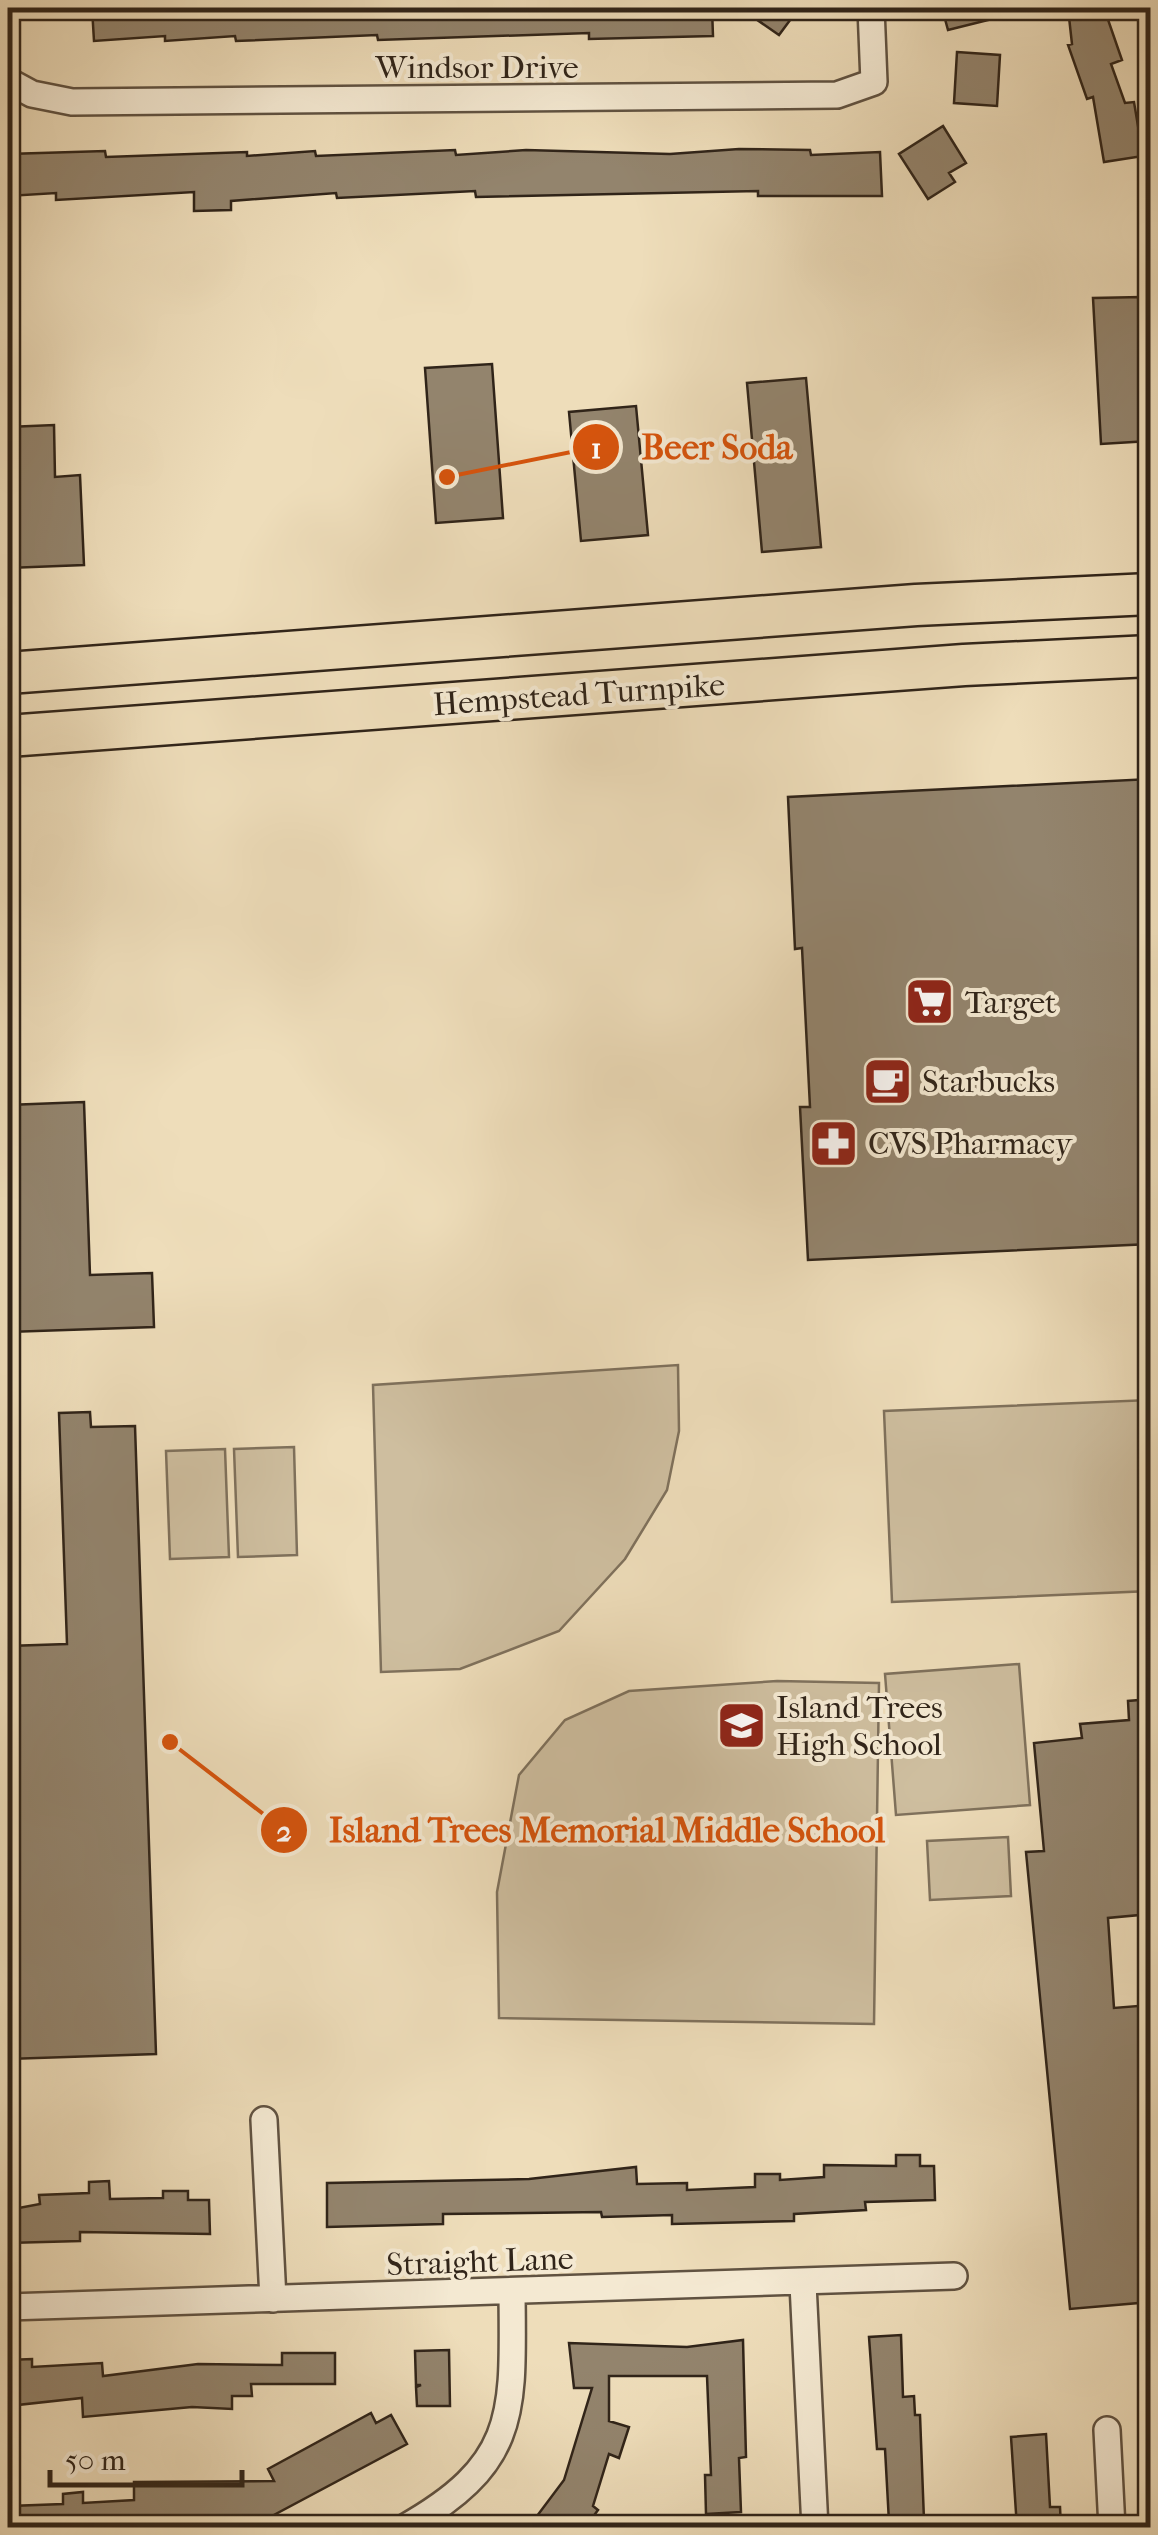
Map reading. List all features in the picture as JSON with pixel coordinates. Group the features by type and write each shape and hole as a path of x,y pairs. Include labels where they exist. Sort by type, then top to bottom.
{"main road":[{"name":"Hempstead Turnpike","path":"8,673 916,604 1150,594"},
{"name":"Hempstead Turnpike","path":"8,736 964,665 1150,656"}],"street":[{"name":"Windsor Drive","path":"8,80 32,94 72,102 754,99 836,95 874,82 871,8"},
{"path":"264,2120 272,2299"},
{"name":"Straight Lane","path":"8,2307 803,2284 954,2276"},
{"path":"803,2284 815,2528"},
{"path":"404,2528 472,2481 502,2437 513,2388 512,2293"},
{"path":"1106,2430 1112,2528"}],"shaded area":[{"path":"678,1365 679,1431 667,1490 625,1559 559,1631 460,1669 381,1672 373,1385"},
{"path":"1150,1400 1150,1591 892,1602 884,1411"},
{"path":"294,1447 297,1555 238,1557 234,1449"},
{"path":"225,1449 229,1557 170,1559 166,1451"},
{"path":"1019,1664 1030,1805 896,1815 885,1674"},
{"path":"777,1681 879,1683 874,2024 499,2018 497,1892 519,1775 565,1720 629,1691"},
{"path":"1008,1837 1011,1896 930,1900 927,1841"}],"building":[{"path":"92,8 712,8 713,36 589,39 589,33 378,40 377,35 236,41 235,36 165,41 165,36 94,41"},
{"path":"740,8 799,8 779,35"},
{"path":"942,8 1007,8 1008,15 948,30"},
{"path":"1068,8 1104,8 1122,60 1111,64 1125,103 1134,102 1143,156 1104,162 1093,97 1087,99 1068,45 1072,44"},
{"path":"957,52 1000,55 997,106 954,103"},
{"path":"943,126 966,163 949,173 955,182 928,199 899,154"},
{"path":"739,149 810,150 811,155 880,152 882,196 758,196 758,191 476,197 475,191 337,198 336,193 231,201 231,210 194,211 194,192 56,200 56,193 8,196 8,154 105,151 106,157 247,152 247,156 315,151 316,156 455,150 456,155 526,150 670,154"},
{"path":"1141,297 1149,441 1101,444 1093,298"},
{"path":"492,364 503,518 436,523 425,368"},
{"path":"806,378 821,547 762,552 747,383"},
{"path":"636,406 648,535 581,541 569,412"},
{"path":"54,425 55,477 80,475 84,565 8,568 8,427"},
{"path":"1150,779 1150,1244 808,1260 800,1107 810,1107 802,948 795,949 788,797"},
{"path":"84,1102 90,1275 152,1273 154,1327 8,1332 8,1105"},
{"path":"90,1412 91,1427 135,1426 156,2054 8,2059 8,1646 67,1644 59,1413"},
{"path":"1150,1699 1150,1914 1108,1918 1114,2008 1150,2005 1150,2103 1141,2103 1150,2227 1150,2302 1070,2309 1026,1852 1044,1851 1034,1743 1082,1738 1080,1724 1129,1720 1128,1701"},
{"path":"896,2155 920,2155 920,2166 934,2166 935,2200 865,2202 866,2210 794,2214 794,2221 672,2224 672,2215 443,2214 443,2224 327,2227 327,2183 529,2179 636,2167 637,2184 687,2183 687,2190 755,2187 755,2174 780,2174 780,2180 824,2177 824,2165 896,2166"},
{"path":"109,2181 110,2199 163,2198 163,2191 188,2191 188,2200 209,2200 210,2234 80,2232 80,2241 8,2243 8,2210 40,2204 39,2195 89,2193 89,2182"},
{"path":"901,2335 903,2397 914,2396 915,2415 920,2415 924,2520 889,2522 885,2449 877,2449 869,2337"},
{"path":"743,2340 746,2457 739,2458 741,2512 706,2514 705,2475 711,2475 707,2376 609,2376 609,2421 629,2427 619,2458 609,2454 593,2506 598,2510 587,2525 578,2519 572,2528 528,2528 564,2480 592,2388 574,2388 569,2343 687,2347"},
{"path":"449,2350 450,2406 417,2406 416,2387 421,2385 416,2385 415,2351"},
{"path":"282,2353 335,2353 335,2384 251,2384 252,2396 232,2396 232,2409 192,2407 83,2417 82,2398 8,2406 8,2360 32,2359 32,2367 102,2363 103,2376 198,2364 282,2365"},
{"path":"371,2413 376,2423 391,2415 407,2444 270,2517 189,2518 189,2525 10,2528 10,2506 63,2504 63,2494 83,2492 83,2503 134,2500 134,2482 274,2481 268,2469"},
{"path":"1046,2434 1050,2507 1060,2507 1061,2528 1017,2528 1011,2437"}],"place":[{"name":"Beer Soda","path":"447,477"},
{"name":"Target","path":"930,1002"},
{"name":"Starbucks","path":"887,1081"},
{"name":"CVS Pharmacy","path":"833,1143"},
{"name":"Island Trees High School","path":"741,1725"},
{"name":"Island Trees Memorial Middle School","path":"170,1742"}]}
